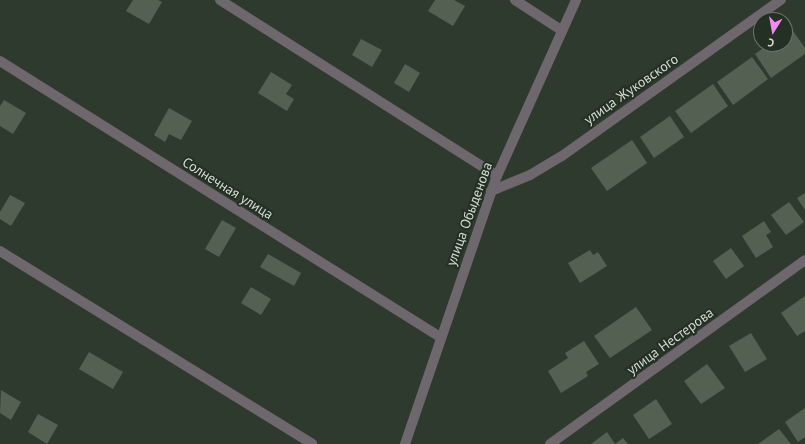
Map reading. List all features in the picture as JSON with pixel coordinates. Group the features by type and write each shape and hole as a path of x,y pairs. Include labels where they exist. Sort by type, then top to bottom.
{"street":[{"path":"220,0 497,176"},
{"path":"515,0 561,30"},
{"name":"улица Обыденова","path":"405,444 440,338 497,176 561,30 576,0"},
{"name":"улица Жуковского","path":"492,191 530,175 562,156 781,0"},
{"name":"Солнечная улица","path":"0,61 440,338"},
{"path":"0,251 312,444"},
{"name":"улица Нестерова","path":"552,444 805,260"}],"building":[{"path":"133,0 158,0 162,2 149,24 126,11"},
{"path":"435,0 454,0 465,6 453,26 428,11"},
{"path":"793,31 805,48 805,54 771,78 755,54 758,52 793,52"},
{"path":"361,39 382,50 372,67 352,55"},
{"path":"752,57 768,79 733,105 717,82"},
{"path":"405,64 420,73 409,92 394,83"},
{"path":"271,72 292,85 286,94 294,99 287,111 258,93"},
{"path":"713,84 728,106 691,133 675,111"},
{"path":"4,100 26,113 13,134 0,126 0,106"},
{"path":"169,108 192,121 181,140 169,134 165,142 154,135"},
{"path":"670,116 684,137 654,158 640,137"},
{"path":"632,140 647,163 607,191 591,168"},
{"path":"805,193 805,210 797,198"},
{"path":"10,195 25,203 11,226 0,219 0,212"},
{"path":"789,202 804,222 786,235 771,215"},
{"path":"222,220 236,228 219,257 205,249"},
{"path":"764,221 771,232 766,235 773,247 756,258 742,236"},
{"path":"731,248 744,266 726,279 713,261"},
{"path":"590,250 593,255 598,252 607,266 580,283 568,263"},
{"path":"268,254 301,273 294,286 260,267"},
{"path":"251,287 271,299 261,315 241,303"},
{"path":"805,296 805,331 797,336 781,313"},
{"path":"636,307 652,330 610,358 594,336"},
{"path":"751,333 767,359 745,372 729,346"},
{"path":"584,341 599,364 586,372 588,376 561,393 548,371 568,358 565,353"},
{"path":"89,352 123,372 113,389 79,369"},
{"path":"707,364 725,388 701,404 684,381"},
{"path":"1,390 21,402 11,420 0,413"},
{"path":"656,399 672,424 649,439 633,415"},
{"path":"805,408 805,437 798,442 785,422"},
{"path":"38,414 58,425 47,444 28,432"},
{"path":"779,429 791,444 758,444"},
{"path":"607,432 615,444 591,444"},
{"path":"623,438 628,444 615,444"}]}
